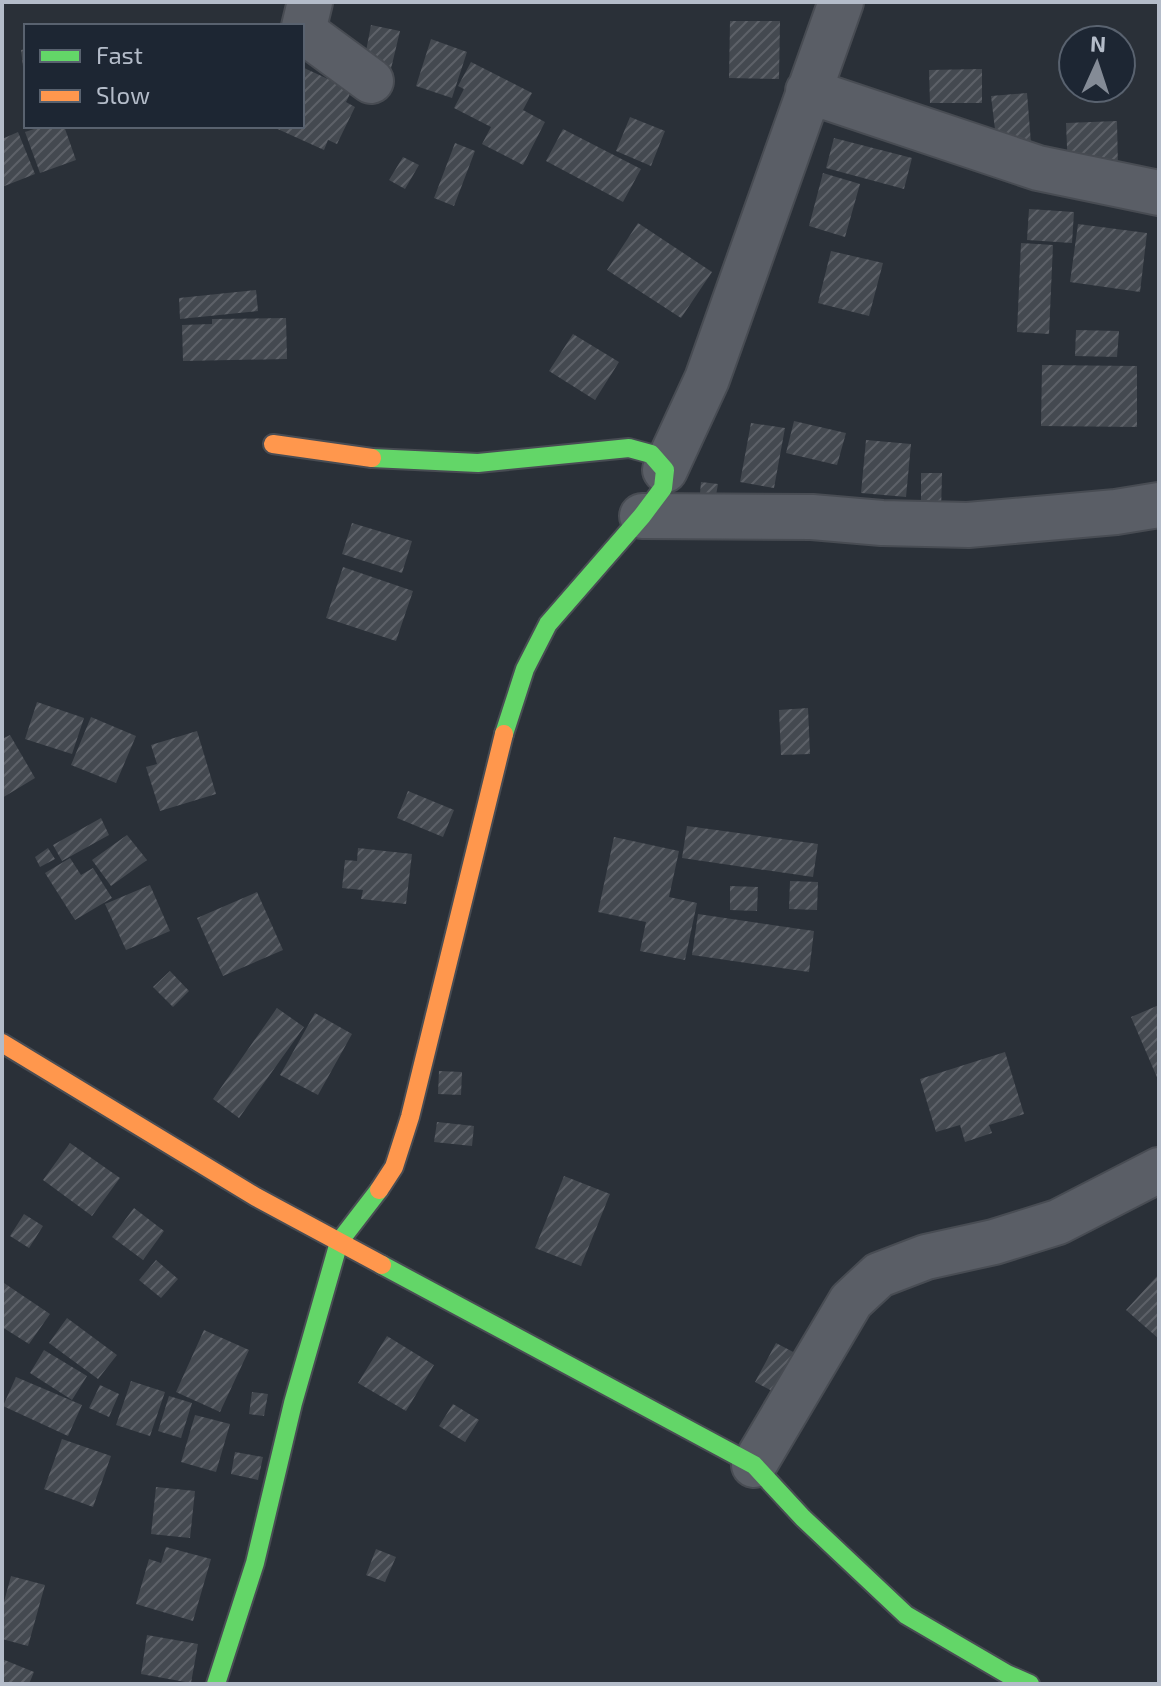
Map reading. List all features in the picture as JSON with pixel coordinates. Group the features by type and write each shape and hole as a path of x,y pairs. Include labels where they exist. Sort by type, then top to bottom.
{"street":[{"path":"304,27 310,2"},
{"path":"216,1684 255,1563 293,1403 339,1242 365,1211 394,1167 410,1117 497,757 525,669 548,624 663,488 665,470 707,379 841,2"},
{"path":"304,32 371,81"},
{"path":"808,91 1038,168 1159,193"},
{"path":"273,444 384,460 478,463 629,448 651,454 665,470"},
{"path":"642,516 812,517 882,523 968,525 1116,512 1159,505"},
{"path":"2,1043 256,1197 754,1465 803,1518 906,1615 1007,1674 1030,1684"},
{"path":"754,1465 851,1301 879,1275 926,1257 994,1242 1058,1222 1159,1170"}],"building":[{"path":"730,21 780,21 779,79 729,78"},
{"path":"371,25 400,31 390,73 363,67"},
{"path":"431,39 467,52 452,98 416,86"},
{"path":"471,62 532,93 523,110 545,122 523,165 482,144 491,127 454,108 464,89 458,86"},
{"path":"304,68 352,90 346,102 355,107 337,144 328,140 324,150 275,128 304,128"},
{"path":"982,69 982,103 930,103 929,70"},
{"path":"1027,93 1031,143 997,146 991,96"},
{"path":"630,117 665,131 651,166 616,151"},
{"path":"1117,121 1118,169 1068,171 1066,123"},
{"path":"37,128 65,128 76,160 40,173 25,132"},
{"path":"563,129 641,169 623,202 546,161"},
{"path":"18,132 35,174 2,187 2,139"},
{"path":"834,138 912,158 904,189 826,168"},
{"path":"455,143 475,151 454,206 434,198"},
{"path":"403,157 419,165 405,189 389,180"},
{"path":"823,173 860,184 845,237 809,226"},
{"path":"1029,209 1074,212 1072,243 1027,240"},
{"path":"638,223 712,272 681,318 607,270"},
{"path":"1078,224 1147,233 1140,292 1070,282"},
{"path":"1021,243 1053,245 1049,334 1017,332"},
{"path":"831,251 883,263 869,316 818,303"},
{"path":"256,290 258,311 180,319 179,298"},
{"path":"286,318 287,359 183,361 182,325 212,324 212,319"},
{"path":"1076,330 1119,331 1117,357 1075,356"},
{"path":"573,334 619,362 595,400 549,371"},
{"path":"1042,365 1137,366 1137,427 1041,426"},
{"path":"794,421 846,433 837,465 786,453"},
{"path":"751,423 785,428 774,488 740,482"},
{"path":"866,440 911,444 906,497 861,493"},
{"path":"921,473 942,473 941,513 921,513"},
{"path":"701,482 718,484 714,507 699,505"},
{"path":"352,523 412,541 402,573 342,554"},
{"path":"343,567 413,591 396,641 326,618"},
{"path":"37,702 84,718 72,754 25,739"},
{"path":"808,708 810,754 781,755 779,710"},
{"path":"91,717 136,736 116,783 71,765"},
{"path":"197,731 216,794 160,811 146,767 157,764 151,745"},
{"path":"10,735 35,778 2,798 2,739"},
{"path":"408,791 454,810 443,837 397,818"},
{"path":"101,818 109,835 62,861 53,845"},
{"path":"687,826 818,844 813,877 682,858"},
{"path":"127,835 147,860 111,886 92,860"},
{"path":"614,837 679,851 669,897 697,903 685,960 640,951 646,922 598,912"},
{"path":"48,848 55,859 40,867 35,857"},
{"path":"358,848 412,854 406,904 361,899 363,890 342,888 345,860 357,861"},
{"path":"70,858 81,875 93,868 112,898 75,920 45,873"},
{"path":"790,881 818,882 817,910 789,909"},
{"path":"150,885 170,931 126,950 105,904"},
{"path":"730,886 758,887 757,911 730,910"},
{"path":"257,892 283,950 223,976 197,918"},
{"path":"698,914 814,931 809,972 692,955"},
{"path":"170,971 189,991 173,1007 153,987"},
{"path":"1159,1005 1159,1082 1131,1017"},
{"path":"277,1008 304,1027 239,1118 213,1099"},
{"path":"315,1013 352,1034 318,1095 280,1075"},
{"path":"1005,1052 1024,1114 989,1125 992,1133 965,1142 960,1125 936,1132 920,1079"},
{"path":"439,1071 462,1072 461,1095 438,1094"},
{"path":"437,1122 474,1126 472,1146 434,1142"},
{"path":"70,1143 120,1178 92,1216 43,1180"},
{"path":"564,1176 610,1194 581,1266 535,1248"},
{"path":"134,1208 164,1231 143,1260 112,1237"},
{"path":"24,1214 43,1226 29,1248 10,1236"},
{"path":"156,1260 178,1279 161,1298 139,1280"},
{"path":"1159,1274 1159,1339 1126,1310"},
{"path":"4,1283 50,1314 29,1344 2,1327"},
{"path":"67,1318 117,1355 98,1379 49,1343"},
{"path":"204,1330 249,1350 220,1412 176,1392"},
{"path":"387,1336 434,1365 406,1411 358,1383"},
{"path":"776,1343 801,1356 780,1395 755,1382"},
{"path":"44,1350 87,1376 72,1400 30,1373"},
{"path":"16,1377 82,1405 68,1436 3,1406"},
{"path":"131,1381 165,1392 150,1436 116,1425"},
{"path":"100,1385 119,1394 109,1417 89,1408"},
{"path":"252,1392 268,1394 264,1416 249,1414"},
{"path":"169,1396 192,1403 181,1438 158,1431"},
{"path":"453,1404 479,1420 465,1442 439,1426"},
{"path":"195,1415 230,1424 216,1472 181,1462"},
{"path":"62,1439 111,1456 93,1507 44,1489"},
{"path":"235,1452 263,1457 258,1480 231,1474"},
{"path":"156,1487 195,1491 190,1538 151,1534"},
{"path":"166,1547 211,1559 193,1621 136,1604 149,1559 161,1563"},
{"path":"376,1549 396,1557 385,1582 366,1575"},
{"path":"11,1576 45,1585 28,1646 2,1639 2,1609"},
{"path":"147,1635 198,1644 191,1683 141,1674"},
{"path":"2,1659 34,1672 29,1684 2,1684"}],"traffic: fast":[{"path":"372,458 478,463 629,448 651,454 665,470 663,488 642,516 548,624 525,669 504,734"},
{"path":"216,1684 255,1563 293,1403 339,1242 379,1190"},
{"path":"382,1265 754,1465 803,1518 906,1615 1007,1674 1030,1684"}],"traffic: slow":[{"path":"273,444 372,458"},
{"path":"379,1190 394,1167 410,1117 504,734"},
{"path":"2,1043 256,1197 382,1265"}]}
